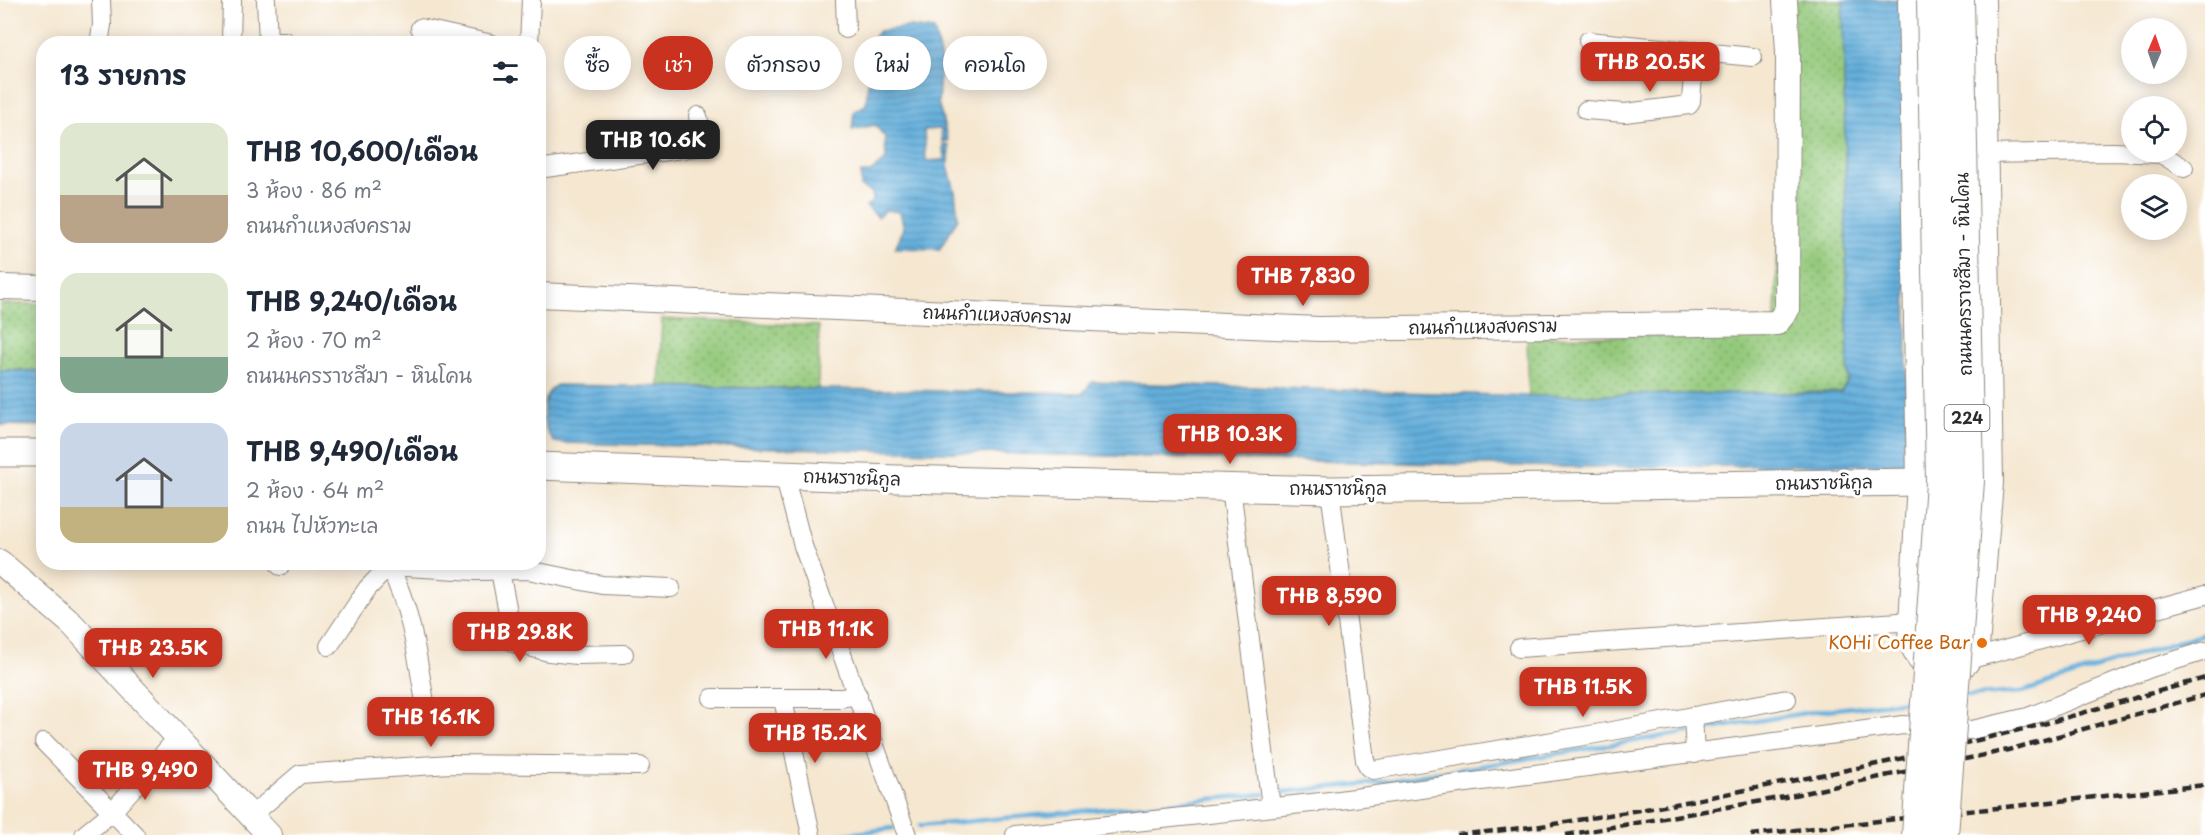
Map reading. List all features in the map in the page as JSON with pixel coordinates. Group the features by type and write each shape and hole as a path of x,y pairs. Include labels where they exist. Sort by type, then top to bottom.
{"main road":[{"path":"1913,0 1922,482 1913,641 1923,659 1942,668 1964,661 1974,646 1988,483 1980,0"},
{"path":"1917,835 1941,482 1932,0"},
{"name":"ถนนนครราชสีมา - หินโคน","path":"1944,835 1969,481 1959,0"},
{"path":"0,453 36,453"},
{"name":"ถนนราชนิกูล","path":"546,466 1330,490 1922,482"}],"street":[{"path":"100,36 101,0"},
{"path":"231,36 232,0"},
{"path":"266,0 268,36"},
{"path":"529,36 531,0"},
{"path":"845,0 846,29"},
{"name":"ถนนกำแหงสงคราม","path":"546,295 1319,329 1777,324 1787,310 1788,52 1785,0"},
{"path":"420,28 456,36"},
{"path":"1588,41 1753,57"},
{"path":"1586,110 1625,113 1689,105 1695,51"},
{"path":"546,168 703,146 698,116"},
{"path":"1983,154 2114,152 2161,154 2184,168"},
{"path":"0,287 36,288"},
{"path":"784,475 803,546 907,835"},
{"path":"1231,487 1270,799"},
{"path":"1330,490 1365,760 1368,767 1373,770 1693,720 1787,699"},
{"path":"0,562 72,624 269,835"},
{"path":"329,646 367,589 384,570"},
{"path":"392,570 401,588 416,651 426,709"},
{"path":"454,570 475,572 528,570 602,585 671,588"},
{"path":"500,571 514,643 549,652 577,655 624,654"},
{"path":"1964,661 2205,595"},
{"path":"1519,648 1914,621"},
{"path":"1015,835 1270,799 1903,725 1972,730 2028,717 2151,668 2205,651"},
{"path":"712,698 841,698 858,695"},
{"path":"783,699 811,835"},
{"path":"1693,720 1694,748"},
{"path":"84,835 112,812 178,737"},
{"path":"44,742 135,835"},
{"path":"251,816 300,774 450,764 640,766"}],"green space":[{"path":"1790,0 1843,0 1848,381 1841,392 1529,396 1527,337 1774,334"},
{"path":"0,304 36,304 36,371 0,370"},
{"path":"662,319 819,326 818,389 659,386"}],"water":[{"path":"1843,0 1906,0 1907,465 1566,467 562,443 554,442 546,429 546,399 557,385 1083,393 1092,382 1529,396 1841,392 1848,381"},
{"path":"909,27 934,30 941,61 938,102 948,141 942,142 941,129 924,130 926,161 944,160 943,145 949,145 948,166 955,191 958,218 940,249 895,248 904,228 900,212 885,210 878,217 866,206 873,201 872,192 861,187 861,173 869,173 886,160 885,137 875,125 852,130 854,111 866,105 867,90 931,90 931,36 875,36 879,31"},
{"path":"0,370 36,371 36,426 0,425"}],"waterway":[{"path":"1964,696 2022,692 2205,633"},
{"path":"1697,731 1817,711 1917,700"},
{"path":"1273,793 1383,782 1689,732"},
{"path":"920,826 1264,794"},
{"path":"842,835 893,828"}],"railway":[{"path":"1457,835 1541,826 1670,805 1887,762 2040,725 2205,678"},
{"path":"1566,835 1785,797 2008,750 2205,695"},
{"path":"1751,835 2205,785"}],"place":[{"name":"KOHi Coffee Bar","path":"1982,643"}]}
